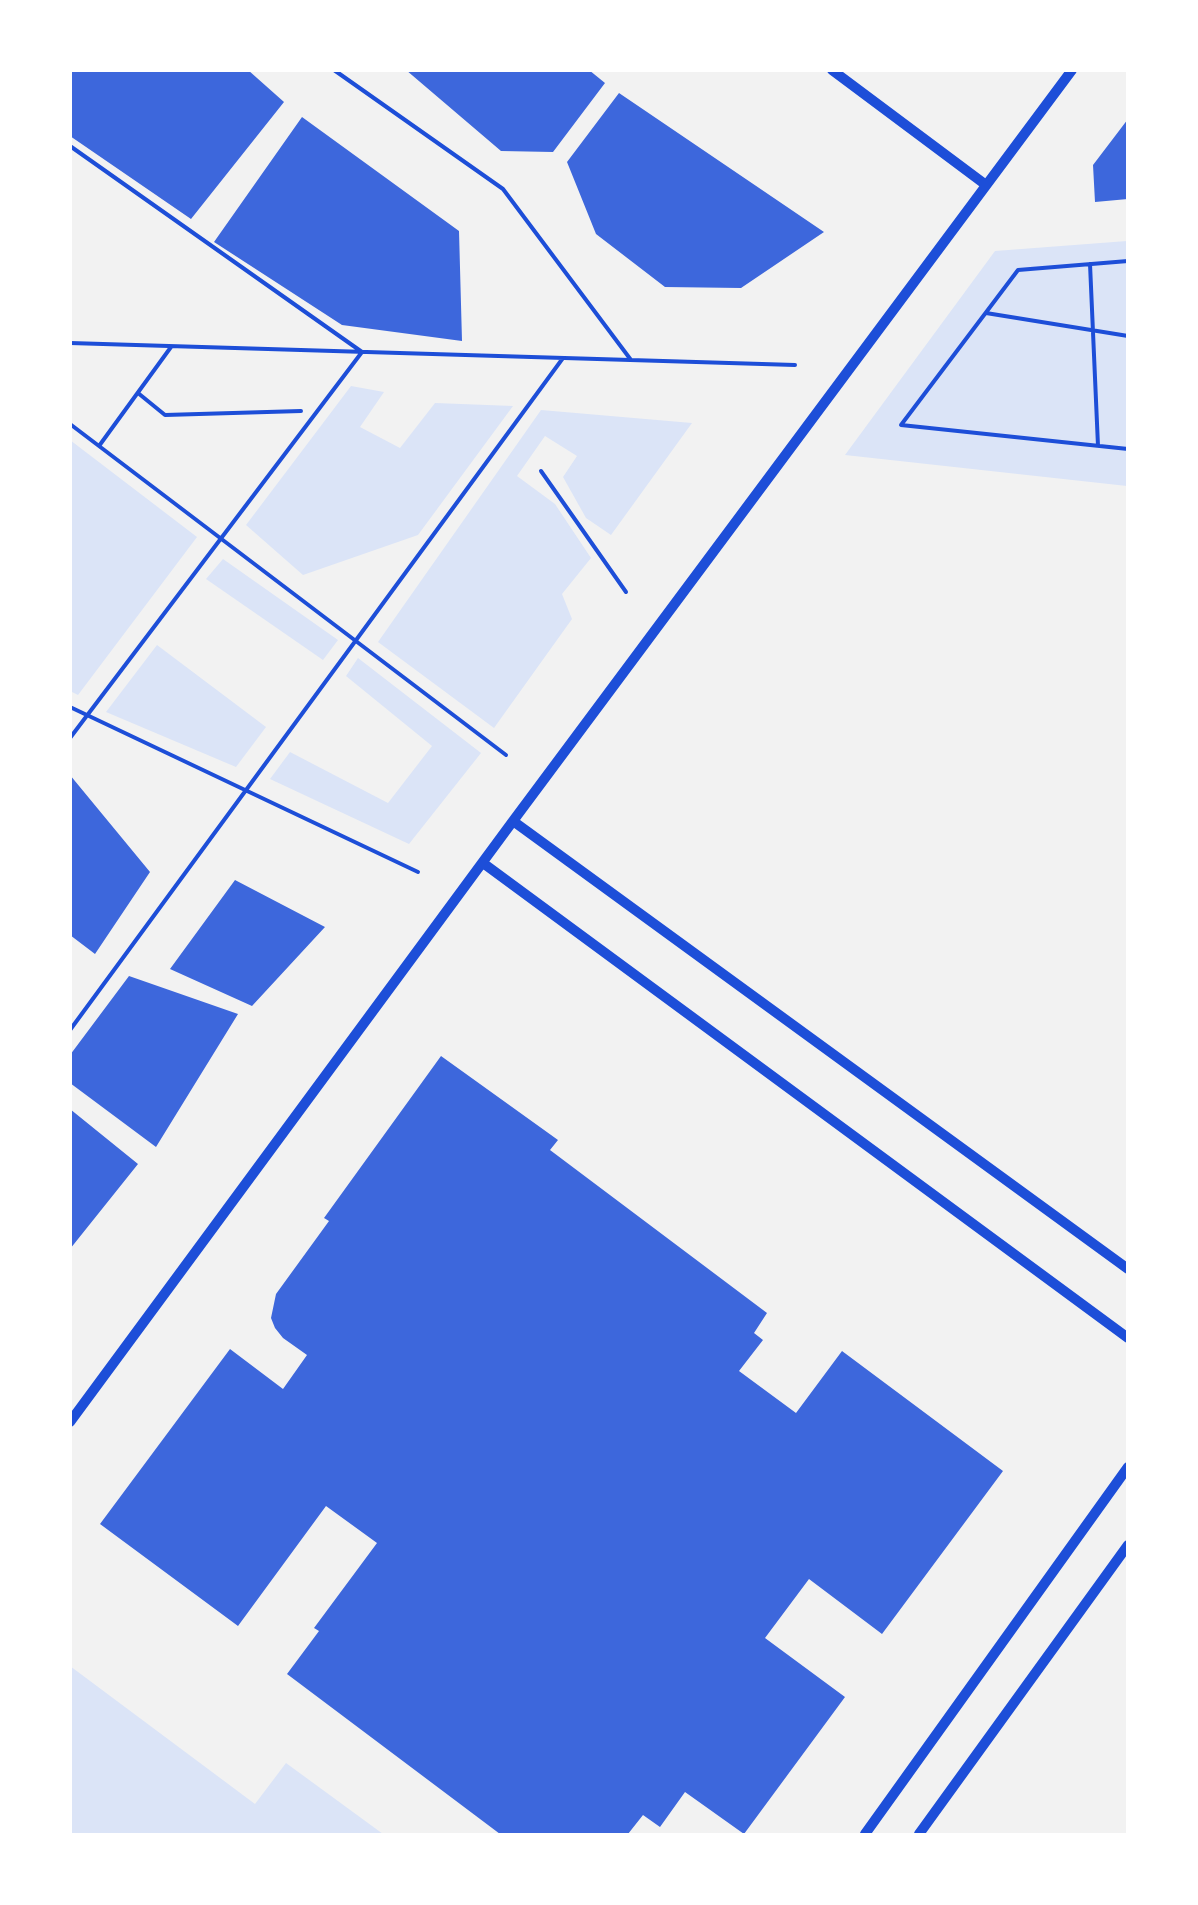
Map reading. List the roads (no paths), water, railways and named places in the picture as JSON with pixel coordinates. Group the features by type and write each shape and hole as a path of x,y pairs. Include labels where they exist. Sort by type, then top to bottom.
{"street":[{"path":"832,70 986,185"},
{"path":"70,1422 513,820 1072,70"},
{"path":"513,820 1128,1269"},
{"path":"483,863 1128,1338"},
{"path":"865,1834 1128,1467"},
{"path":"919,1834 1128,1545"}]}
